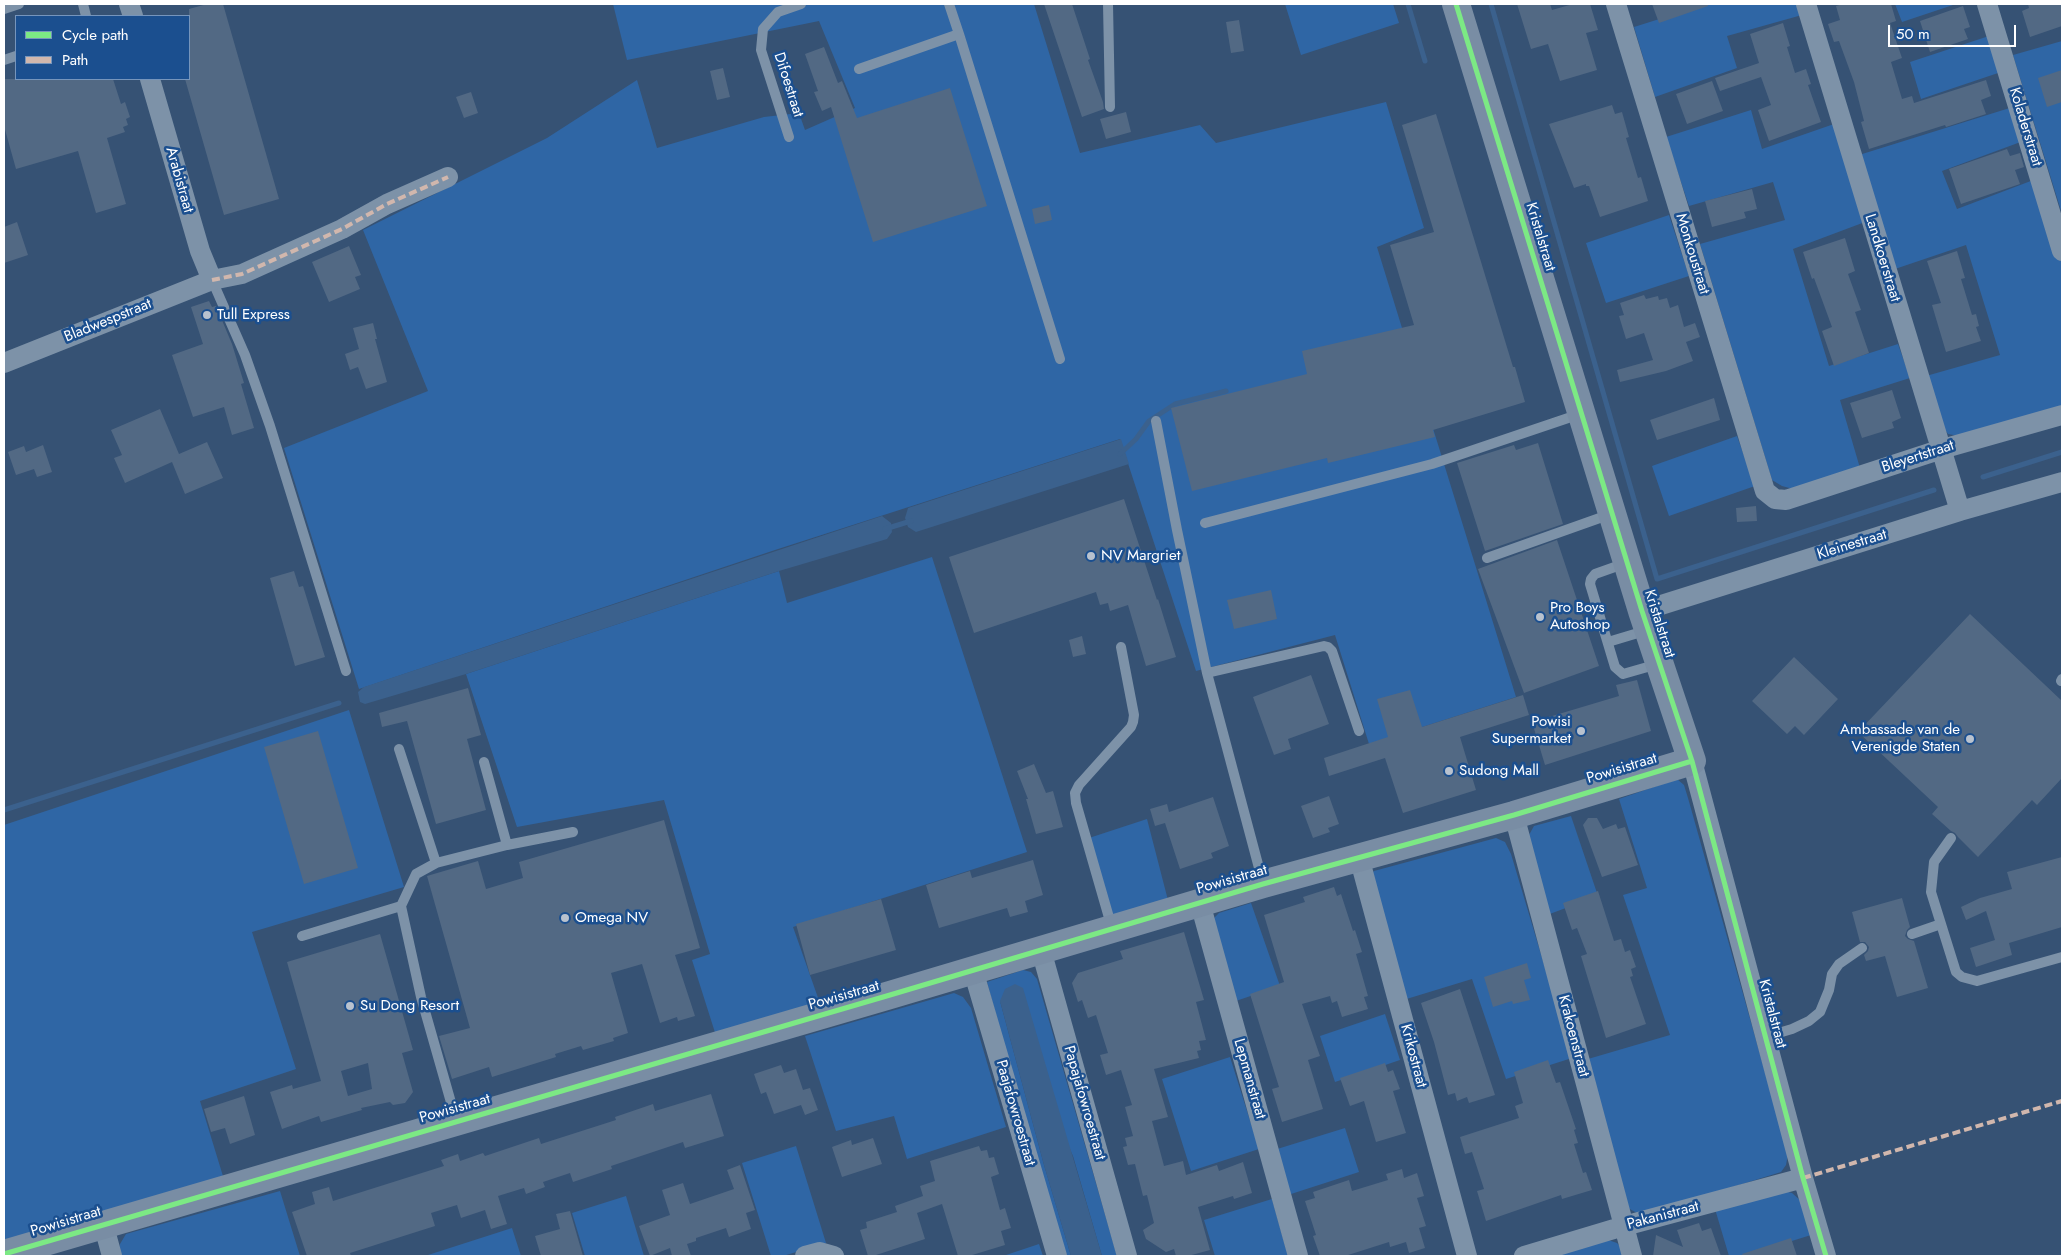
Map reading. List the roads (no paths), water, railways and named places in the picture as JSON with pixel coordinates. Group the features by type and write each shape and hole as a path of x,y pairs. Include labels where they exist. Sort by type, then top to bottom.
{"street":[{"name":"Kristalstraat","path":"1456,4 1658,664 1692,761 1803,1178 1826,1256"},
{"name":"Monkoustraat","path":"1616,4 1764,491 1775,499"},
{"name":"Landkoerstraat","path":"1806,4 1960,511"},
{"name":"Koladerstraat","path":"1987,4 2062,251"},
{"name":"Arabistraat","path":"150,80 200,251 212,280"},
{"name":"Bladwespstraat","path":"4,363 212,280 242,274 342,229 387,204 448,177"},
{"name":"Bleyertstraat","path":"1775,499 1786,500 1942,449 2062,416"},
{"name":"Kleinestraat","path":"1645,620 1960,511 2062,482"},
{"name":"Powisistraat","path":"4,1254 1200,902 1514,815 1692,761"},
{"name":"Krakoenstraat","path":"1514,815 1632,1256"},
{"name":"Krikostraat","path":"1359,857 1467,1256"},
{"name":"Lepmanstraat","path":"1200,902 1298,1256"},
{"name":"Papajafowroestraat","path":"1041,950 1127,1256"},
{"name":"Paajafowroestraat","path":"973,970 1057,1256"},
{"name":"Pakanistraat","path":"1524,1256 1624,1226 1803,1178"},
{"path":"103,1224 112,1256"},
{"path":"805,1256 820,1252 834,1256"}],"lane":[{"path":"4,9 19,4"},
{"name":"Difoestraat","path":"789,137 761,50 763,28 778,12 800,4"},
{"path":"949,4 1060,359"},
{"path":"1108,4 1110,107"},
{"path":"858,69 959,34"},
{"path":"212,280 245,355 346,671"},
{"path":"1205,523 1432,464 1581,414"},
{"path":"1156,421 1207,673 1263,884"},
{"path":"1487,558 1612,514"},
{"path":"1627,562 1595,574 1590,584 1615,667 1623,674 1658,664"},
{"path":"1608,642 1645,620"},
{"path":"1112,928 1076,803 1076,793 1079,785 1131,727 1133,722 1134,715 1121,646"},
{"path":"1207,673 1324,646 1328,647 1332,651 1359,731"},
{"path":"399,749 436,863"},
{"path":"484,762 507,845"},
{"path":"457,1122 421,998 402,906 416,874 436,863 507,845 573,832"},
{"path":"1951,838 1934,862 1930,892 1956,972 1962,977 1985,980 2062,957"},
{"path":"302,936 402,906"},
{"path":"1912,934 1941,924"},
{"path":"1765,1037 1792,1029 1809,1021 1820,1012 1829,990 1832,974 1839,964 1862,948"}],"waterway":[{"path":"1408,4 1425,61"},
{"path":"1491,4 1657,579 1934,490"},
{"path":"1120,454 1136,439 1149,421 1175,404 1226,391"},
{"path":"1983,477 2062,452"},
{"path":"885,529 911,521"},
{"path":"4,810 339,703"}],"place":[{"name":"Tull Express","path":"207,315"},
{"name":"NV Margriet","path":"1091,556"},
{"name":"Pro Boys Autoshop","path":"1540,617"},
{"name":"Powisi Supermarket","path":"1581,731"},
{"name":"Ambassade van de Verenigde Staten","path":"1970,739"},
{"name":"Sudong Mall","path":"1449,771"},
{"name":"Omega NV","path":"565,918"},
{"name":"Su Dong Resort","path":"350,1006"}]}
